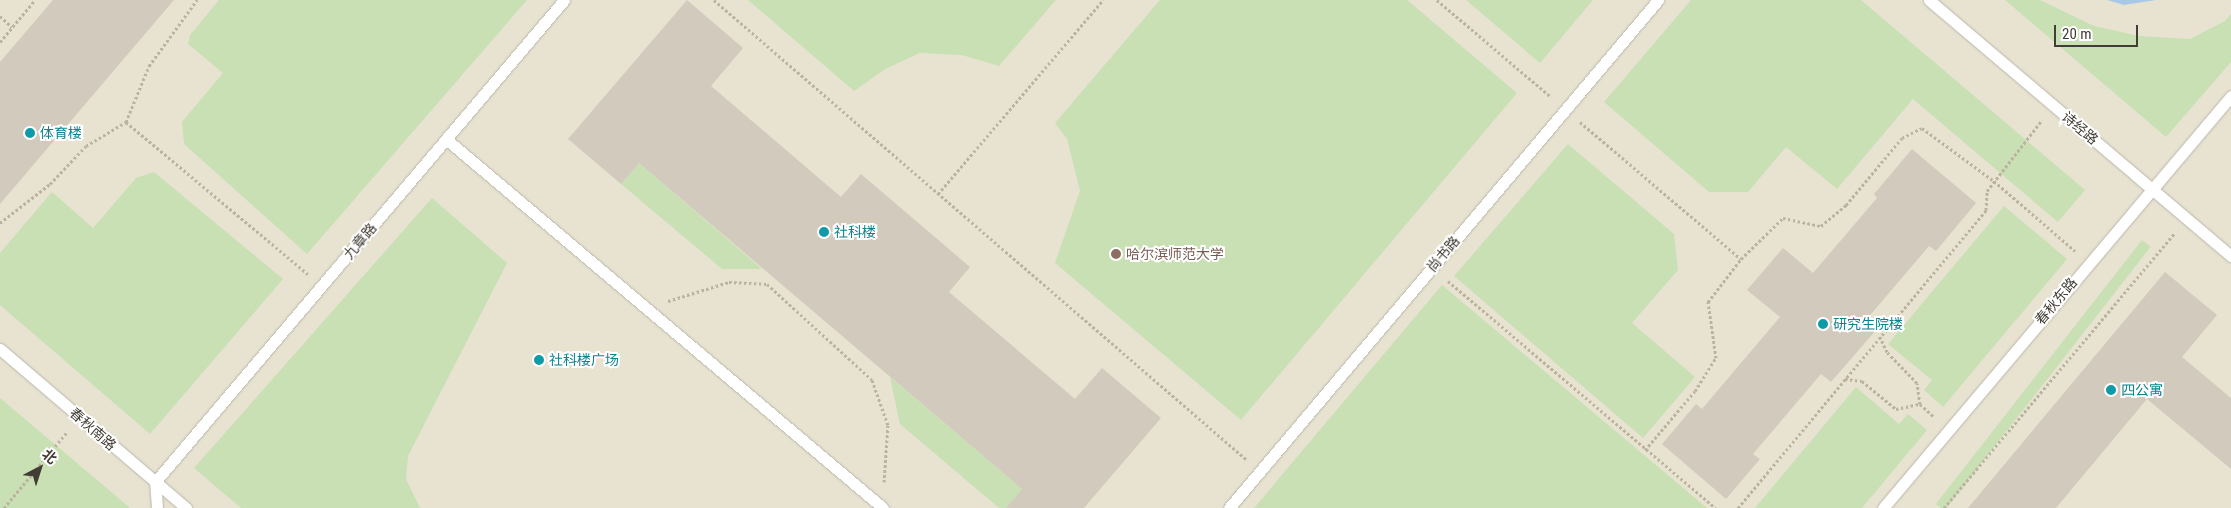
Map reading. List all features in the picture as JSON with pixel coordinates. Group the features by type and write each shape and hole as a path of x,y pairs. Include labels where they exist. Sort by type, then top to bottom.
{"lane":[{"name":"九章路","path":"155,482 564,0"},
{"name":"尚书路","path":"1228,508 1658,0"},
{"name":"诗经路","path":"1929,0 2231,256"},
{"name":"春秋东路","path":"1882,508 2231,96"},
{"path":"446,139 883,508"},
{"name":"春秋南路","path":"0,349 186,508"},
{"path":"155,482 157,508"}],"path":[{"path":"0,42 35,0"},
{"path":"0,223 50,184 86,146 126,122 150,66 197,0"},
{"path":"714,0 1260,471"},
{"path":"938,194 1103,0"},
{"path":"1437,0 1741,259"},
{"path":"0,16 12,27"},
{"path":"1738,508 1986,210 1986,190 2054,106"},
{"path":"126,122 322,286"},
{"path":"1645,450 1695,391 1716,358 1708,302 1741,259 1782,218 1820,226 1846,205 1902,138 1922,128 1994,181 2089,262"},
{"path":"1944,508 2187,218"},
{"path":"1432,267 1645,450 1716,508"},
{"path":"647,308 729,282 767,284 872,380 888,425 883,508"},
{"path":"1845,379 1862,381 1896,409 1920,404 1917,383 1888,352 1880,337"},
{"path":"4,508 80,417"}],"shaded area":[{"name":"哈尔滨师范大学","path":"0,0 2231,0 2231,508 0,508"}],"green space":[{"path":"219,0 527,0 307,254 184,144 182,122 223,73 188,44 190,35"},
{"path":"748,0 1056,0 999,66 962,55 920,53 885,69 854,91"},
{"path":"1160,0 1407,0 1517,93 1241,420 1055,263 1080,191 1067,139 1055,123"},
{"path":"1466,0 1593,0 1540,63"},
{"path":"1691,0 1861,0 2085,190 2058,222 1913,99 1837,189 1786,147 1748,192 1709,192 1604,102"},
{"path":"2005,0 2040,0 2094,26 2139,36 2190,39 2225,21 2231,14 2231,62 2166,137"},
{"path":"1568,144 1674,234 1678,270 1632,323 1695,377 1643,438 1454,276"},
{"path":"639,163 762,269 722,269 621,184"},
{"path":"154,172 283,279 150,434 0,305 0,253 52,192 93,228 136,178"},
{"path":"432,198 507,263 408,456 406,479 420,508 241,508 194,468"},
{"path":"2004,206 2067,259 1943,407 1924,390 1932,380 1888,344"},
{"path":"2142,240 2151,247 1947,508 1941,508 1936,504"},
{"path":"1442,285 1707,508 1254,508"},
{"path":"890,377 1022,489 1006,508 999,508 900,424"},
{"path":"1856,387 1899,424 1908,414 1927,430 1862,508 1755,508"},
{"path":"0,398 129,507 129,508 0,508"}],"water":[{"path":"2107,0 2156,0 2124,5"}],"building":[{"name":"体育楼","path":"53,0 174,0 0,204 0,62"},
{"name":"社科楼","path":"687,0 743,48 711,86 841,197 861,174 970,267 949,292 1075,399 1102,368 1161,418 1084,508 1006,508 1022,489 639,163 621,184 568,139"},
{"name":"研究生院楼","path":"1912,149 1976,203 1936,251 1929,246 1866,320 1877,329 1831,382 1821,374 1753,454 1760,459 1726,499 1662,444 1696,404 1702,409 1780,317 1747,290 1783,248 1813,273 1877,198 1874,194"},
{"name":"四公寓","path":"2165,272 2217,315 2182,357 2231,398 2231,469 2147,399 2056,508 1968,508"}],"place":[{"name":"体育楼","path":"30,133"},
{"name":"社科楼","path":"824,232"},
{"name":"哈尔滨师范大学","path":"1116,254"},
{"name":"研究生院楼","path":"1823,324"},
{"name":"社科楼广场","path":"539,360"},
{"name":"四公寓","path":"2111,390"}]}
